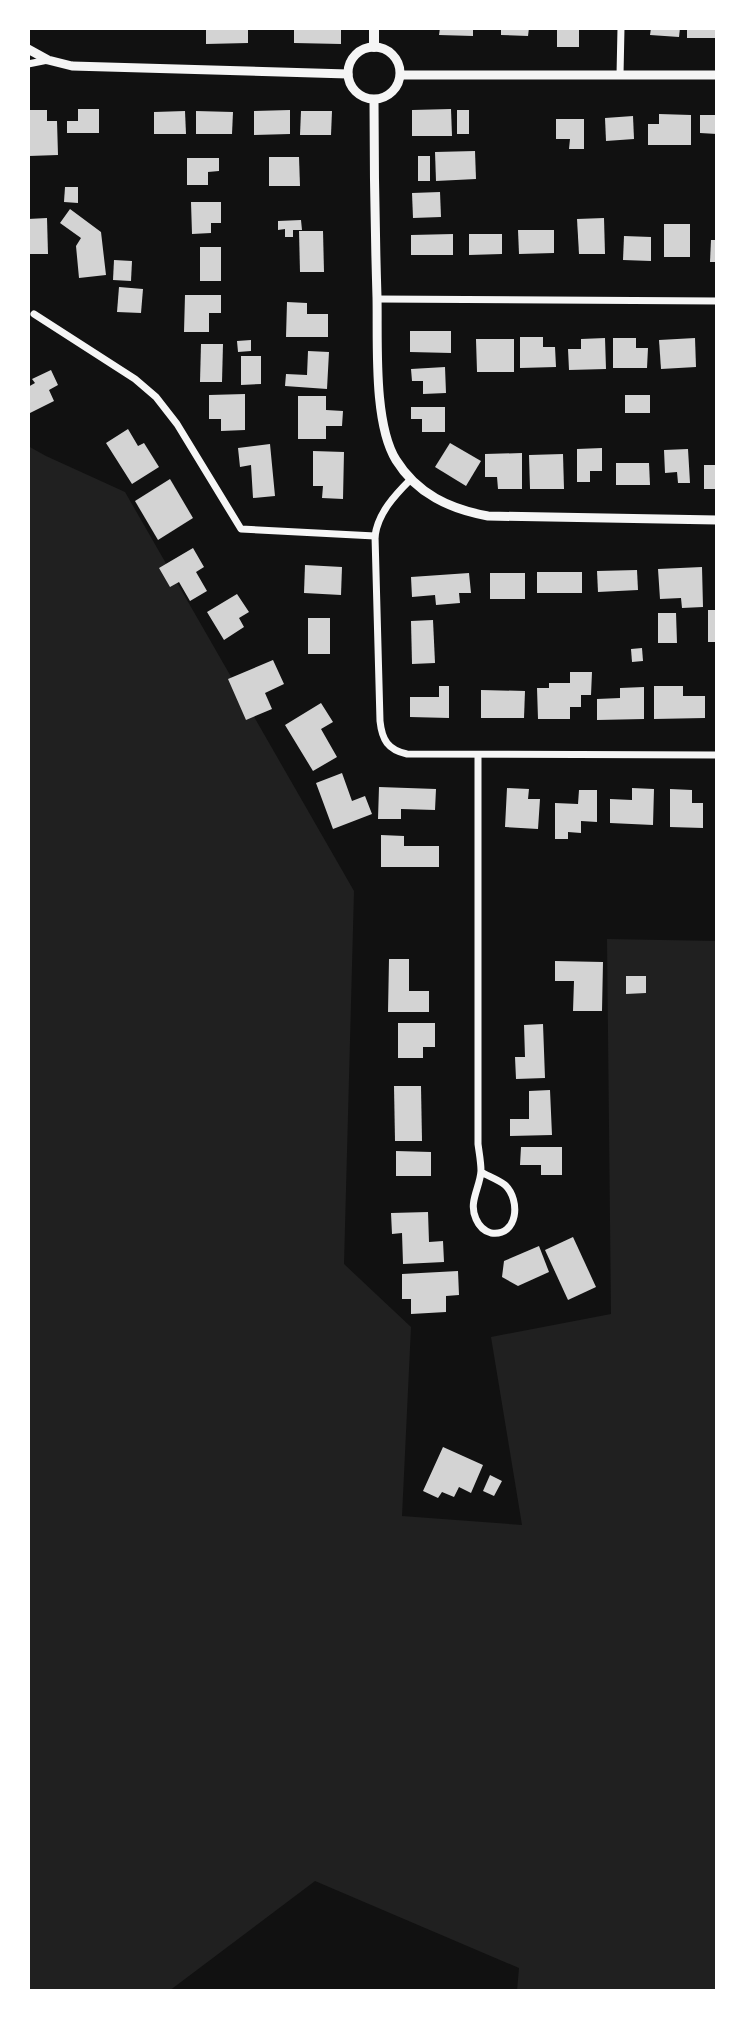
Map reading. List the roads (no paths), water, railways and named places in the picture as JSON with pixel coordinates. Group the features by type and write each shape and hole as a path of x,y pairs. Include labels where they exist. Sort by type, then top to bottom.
{"main road":[{"path":"374,28 374,47"}],"street":[{"path":"620,75 621,28"},
{"path":"374,47 383,48 396,58 401,75 395,89 382,99 374,100 359,95 349,82 348,74 352,58 366,48 374,47"},
{"path":"28,49 48,60 72,66 348,74"},
{"path":"28,64 48,60"},
{"path":"401,75 717,75"},
{"path":"374,100 377,346 384,431 396,461 410,480 436,500 488,516 717,520"},
{"path":"377,299 717,301"},
{"path":"34,314 135,379 156,397 177,424 241,529 375,536"},
{"path":"410,480 383,513 375,536 380,721 386,743 407,754 717,755"},
{"path":"478,755 478,1144 481,1172 472,1202 473,1214 478,1224 487,1232 499,1234 510,1227 516,1208 505,1185 481,1172"}]}
